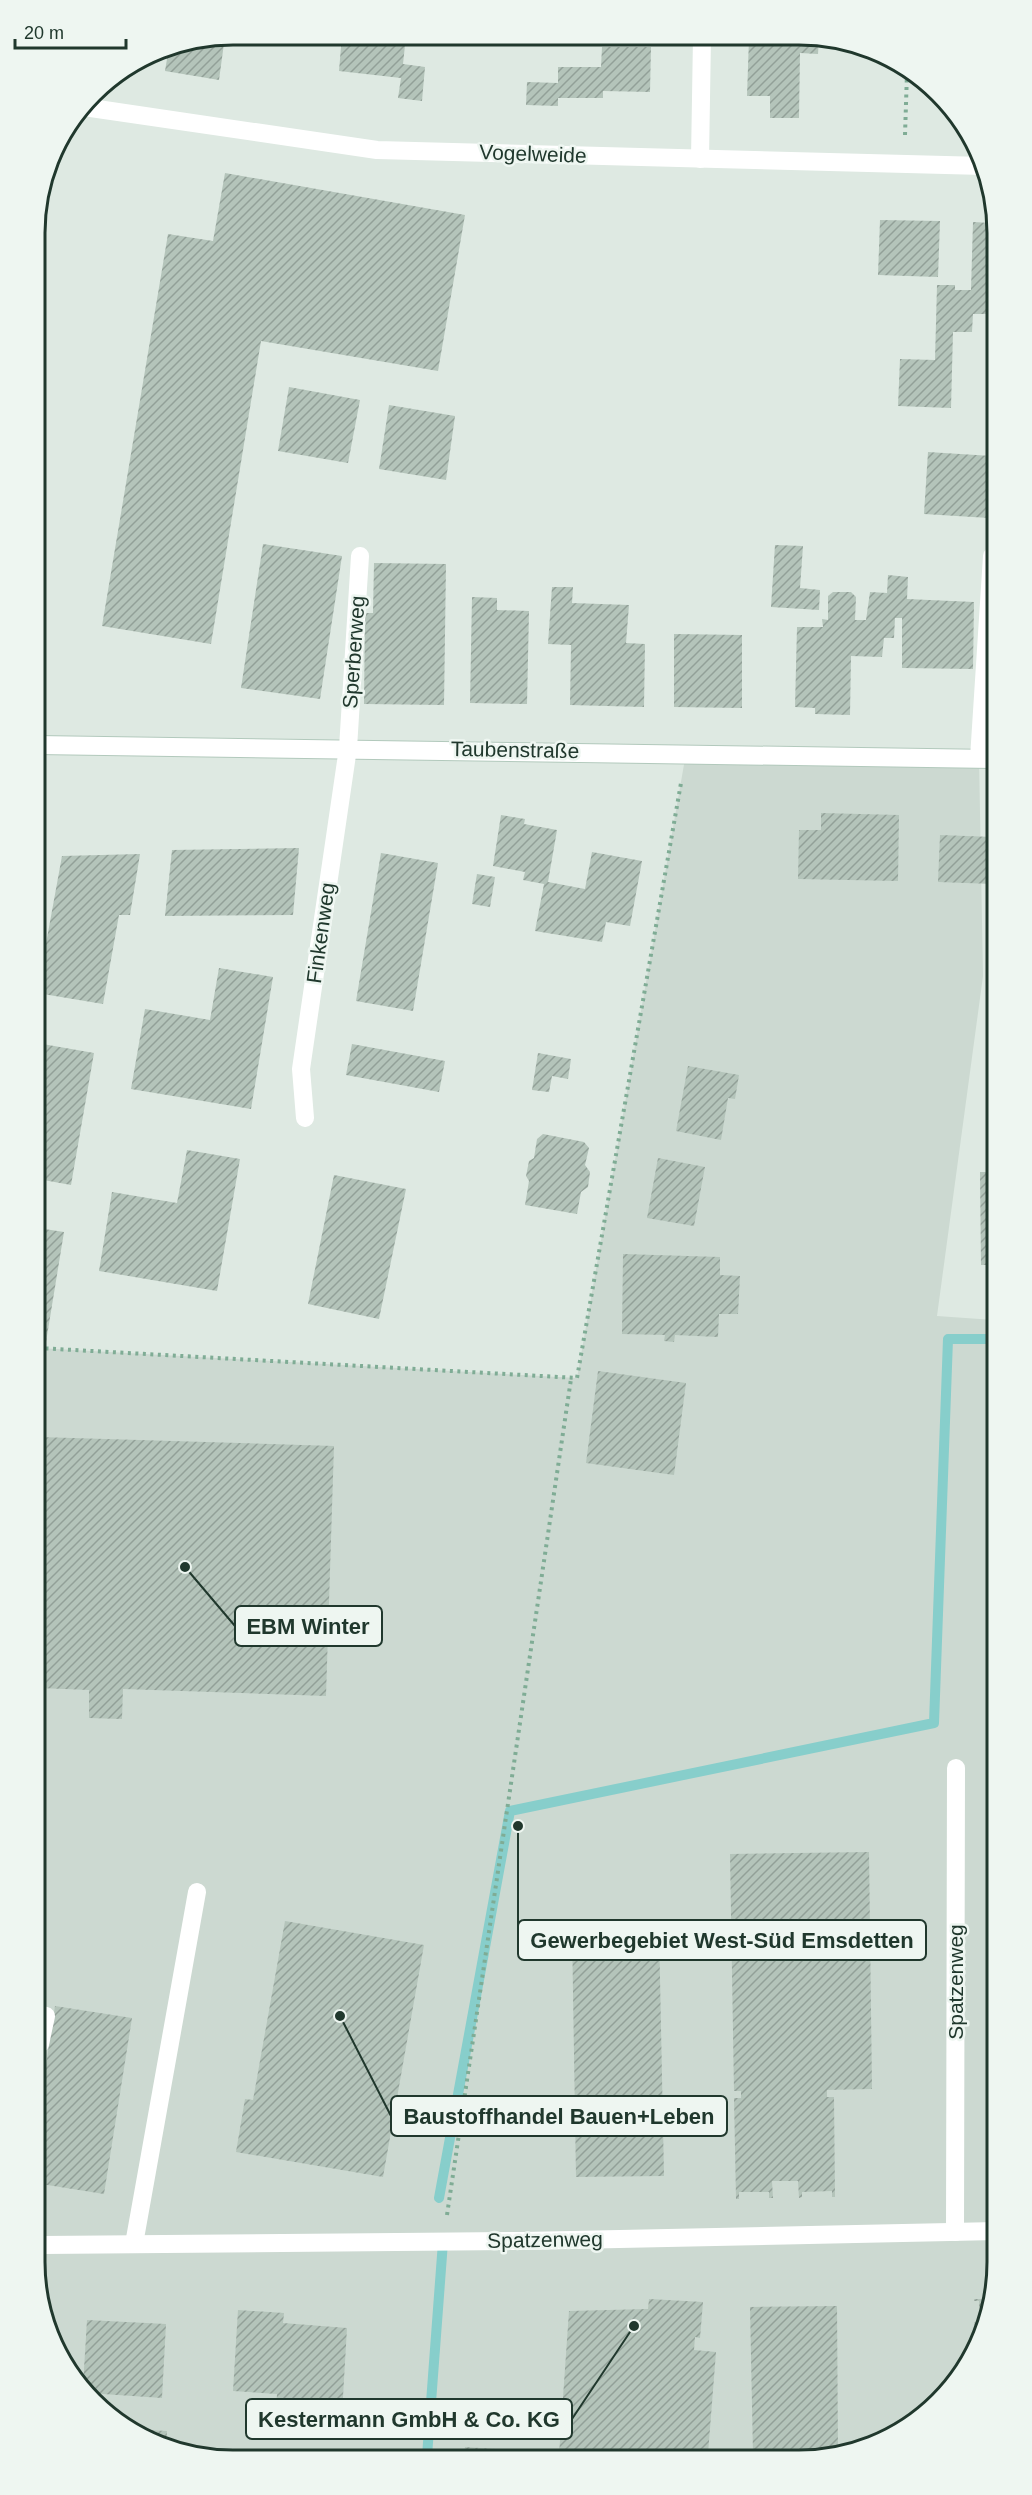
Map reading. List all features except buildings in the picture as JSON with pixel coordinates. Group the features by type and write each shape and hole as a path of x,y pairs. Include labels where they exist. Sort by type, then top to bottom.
{"street":[{"path":"700,159 702,45"},
{"name":"Vogelweide","path":"93,108 377,150 974,166"},
{"name":"Sperberweg","path":"348,748 360,556"},
{"path":"986,758 987,724"},
{"name":"Taubenstraße","path":"45,745 986,758"},
{"name":"Finkenweg","path":"305,1118 301,1069 348,748"},
{"name":"Spatzenweg","path":"955,2232 956,1768"},
{"path":"134,2244 197,1892"},
{"name":"Spatzenweg","path":"45,2245 443,2242 987,2231"}],"path":[{"path":"904,164 907,80"},
{"path":"45,1348 577,1378 686,753"},
{"path":"443,2242 572,1379"}],"shaded area":[{"path":"686,753 979,758 983,976 937,1316 987,1320 987,2274 973,2334 962,2356 948,2376 923,2403 882,2431 847,2444 823,2448 799,2450 233,2450 197,2446 150,2431 109,2403 84,2376 70,2356 59,2334 51,2310 47,2286 45,2262 45,1348 577,1378"}],"waterway":[{"path":"439,2198 510,1811 934,1723 948,1339 987,1339"},
{"path":"427,2450 443,2242"}],"place":[{"name":"EBM Winter","path":"185,1567"},
{"name":"Gewerbegebiet West-Süd Emsdetten","path":"518,1826"},
{"name":"Baustoffhandel Bauen+Leben","path":"340,2016"},
{"name":"Kestermann GmbH & Co. KG","path":"634,2326"}]}
